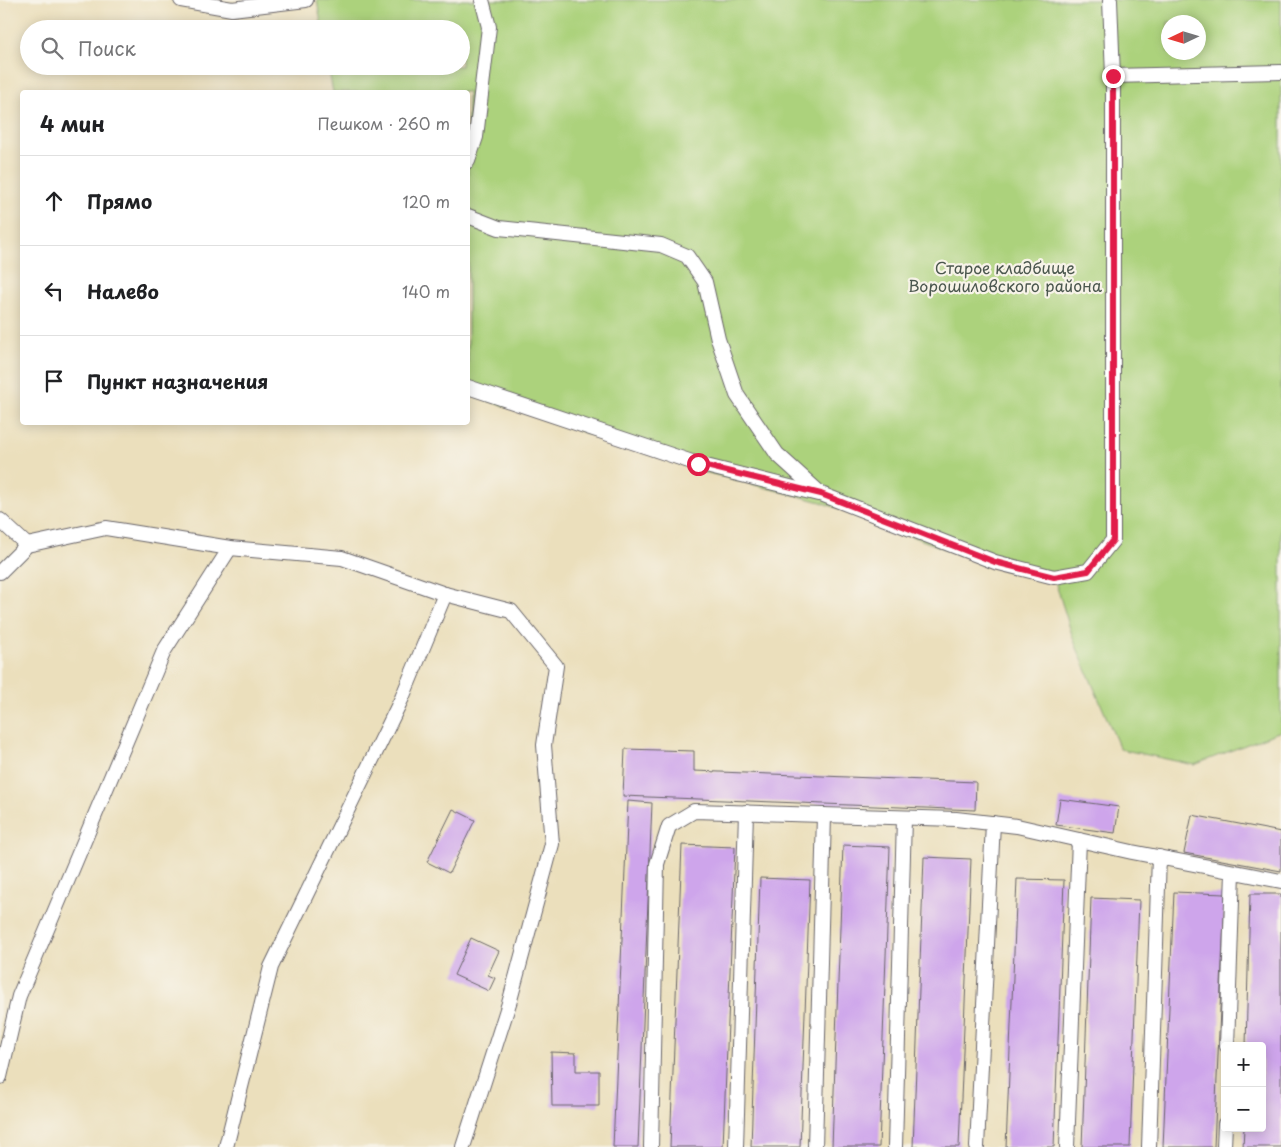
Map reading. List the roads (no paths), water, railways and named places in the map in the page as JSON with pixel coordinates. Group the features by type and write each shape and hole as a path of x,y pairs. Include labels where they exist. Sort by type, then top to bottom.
{"lane":[{"path":"181,0 232,9 306,0"},
{"path":"470,155 476,137 489,28 482,0"},
{"path":"470,388 698,464 821,494 995,562 1054,577 1088,571 1113,540 1113,76 1110,0"},
{"path":"1113,76 1281,72"},
{"path":"470,217 499,228 661,244 687,256 705,282 718,339 737,395 777,454 821,494"},
{"path":"0,520 27,545"},
{"path":"0,572 27,545 106,528 230,548 342,558 446,594 511,611 556,666 544,745 552,844 510,1000 462,1147"},
{"path":"0,1077 19,996 164,651 230,548"},
{"path":"226,1147 271,967 402,698 446,594"},
{"path":"651,1147 657,864 669,826 694,810 956,819 993,823 1017,826 1159,858 1281,881"},
{"path":"736,1147 746,812"},
{"path":"815,1147 824,815"},
{"path":"895,1147 904,818"},
{"path":"977,1147 993,823"},
{"path":"1067,1147 1079,840"},
{"path":"1149,1147 1159,858"},
{"path":"1227,1042 1233,872"},
{"path":"1224,1147 1225,1132"}],"park label":[{"name":"Старое кладбище Ворошиловского района","path":"1005,276"}]}
